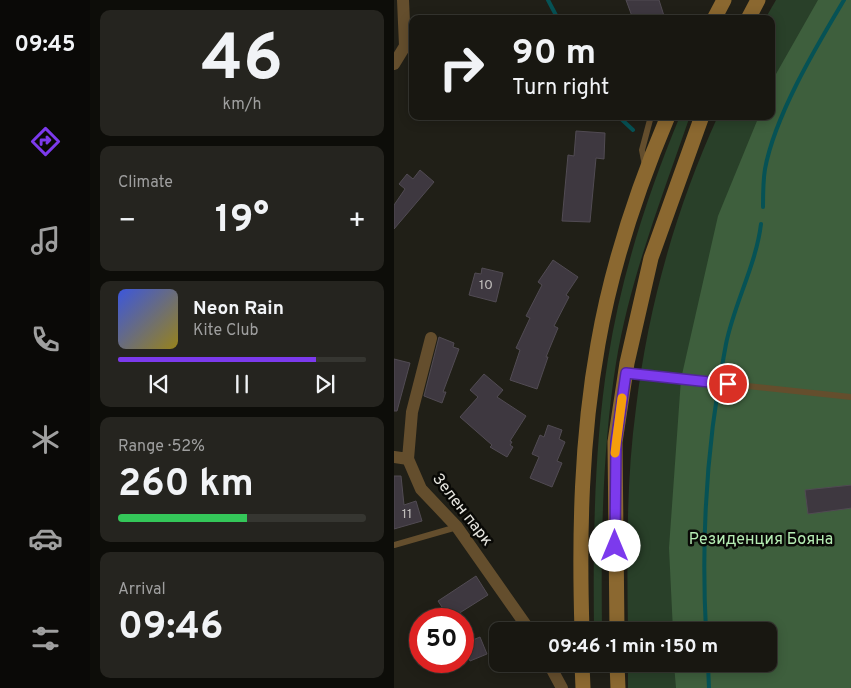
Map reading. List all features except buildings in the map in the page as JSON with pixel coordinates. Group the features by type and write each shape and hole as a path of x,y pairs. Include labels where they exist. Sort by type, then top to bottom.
{"main road":[{"path":"716,15 724,0"},
{"path":"750,15 758,0"},
{"path":"582,622 580,536 587,418 598,343 618,263 667,120"},
{"path":"617,622 616,442 626,373 651,258 701,120"},
{"path":"582,672 583,688"},
{"path":"618,672 618,688"}],"street":[{"path":"394,64 405,46 403,0"},
{"name":"Зелен парк","path":"431,338 412,412 408,459 421,489 457,527 524,622"},
{"path":"394,457 408,459"},
{"path":"553,672 562,688"}],"lane":[{"path":"647,174 642,150 650,120"},
{"path":"626,373 851,397"},
{"path":"394,545 457,527"}],"green space":[{"name":"Резиденция Бояна","path":"776,0 851,0 851,688 628,688 628,672 777,672 777,622 628,622 627,547 630,464 641,370 656,295 666,259 689,186 716,120 775,120 775,15 767,15"},
{"name":"Резиденция Бояна","path":"818,0 851,0 851,688 676,688 675,672 777,672 777,622 673,622 669,548 681,379 718,216 757,120 775,120 775,76"},
{"path":"678,120 689,120 638,269 622,331 611,396 605,463 602,622 594,622 595,495 603,393 620,297 647,205"}],"waterway":[{"path":"548,0 556,15"},
{"path":"763,207 765,169 778,126 798,82 844,0"},
{"path":"622,120 633,130"},
{"path":"706,622 705,523 714,416 726,344 734,314 755,254 761,224"},
{"path":"708,672 709,688"}],"slow traffic":[{"path":"615,453 622,398"}],"route":[{"path":"615,546 616,442 626,373 728,384"}]}
